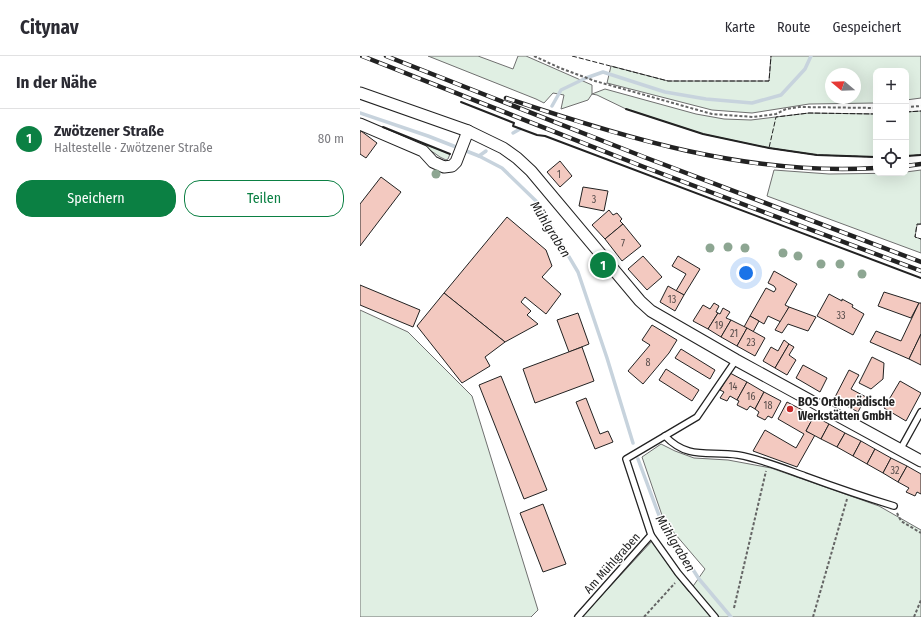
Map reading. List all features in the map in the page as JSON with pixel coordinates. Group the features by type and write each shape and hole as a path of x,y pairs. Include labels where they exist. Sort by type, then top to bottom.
{"street":[{"path":"360,93 466,136 503,148 531,171 640,301 652,311 736,360 921,461"},
{"path":"360,124 423,151 433,162 444,167 452,166 458,158 466,136"}],"lane":[{"name":"Am Mühlgraben","path":"578,617 651,535 626,459 697,418 736,360"},
{"path":"900,450 921,412"},
{"path":"665,436 672,444 696,454 737,455 767,462 849,492 894,506"},
{"path":"651,535 681,576 715,617"}],"path":[{"path":"534,56 560,68 595,81 712,114 753,117 776,114 786,109 799,107 873,108"},
{"path":"909,107 921,106"},
{"path":"734,608 767,462"},
{"path":"813,617 849,492"},
{"path":"894,506 901,521 921,533"},
{"path":"644,617 681,576"},
{"path":"914,617 921,600"}],"green space":[{"path":"428,56 478,56 513,69 518,56 526,56 592,85 592,94 588,100 561,109 564,95 553,93 544,103"},
{"path":"771,56 921,56 921,98 909,100 909,68 873,68 873,103 861,103 861,68 825,68 825,104 809,104 752,113 712,110 607,83 611,66 668,81 769,81"},
{"path":"605,89 696,114 724,119 751,120 809,113 873,114 873,157 817,155 769,148 703,134 626,109 592,94"},
{"path":"921,111 921,155 909,156 909,112"},
{"path":"424,144 450,154 448,159 446,160 440,157 424,146"},
{"path":"774,170 829,174 873,173 873,176 909,176 909,172 921,170 921,224 917,225 915,237 921,239 921,253 767,196"},
{"path":"360,310 408,332 472,396 538,610 531,617 360,617"},
{"path":"661,444 694,458 728,460 771,468 879,506 921,530 921,617 582,617 652,541 689,592 705,569 664,521 642,457"}],"building":[{"path":"361,131 377,143 366,158 360,154"},
{"path":"560,161 572,176 560,187 547,172"},
{"path":"381,177 401,192 360,246 360,204"},
{"path":"583,187 608,191 604,211 579,206"},
{"path":"609,210 613,215 617,213 622,219 620,221 623,224 605,239 592,225"},
{"path":"507,217 546,250 552,266 542,277 561,294 546,314 525,297 521,302 531,311 527,315 538,324 505,342 444,293"},
{"path":"623,224 641,246 622,261 605,239"},
{"path":"643,256 662,277 647,290 628,269"},
{"path":"678,256 700,269 684,295 676,291 686,274 672,266"},
{"path":"774,271 797,284 785,305 789,307 781,322 768,316 764,324 750,316 766,288 774,292 776,289 768,283"},
{"path":"360,285 420,310 413,327 360,305"},
{"path":"668,286 684,295 675,311 660,302"},
{"path":"884,292 919,303 911,318 878,306"},
{"path":"444,293 505,342 485,357 490,366 462,383 417,326"},
{"path":"829,294 853,305 852,307 864,314 853,335 817,316"},
{"path":"714,303 719,306 716,312 718,313 708,329 693,321 703,305 710,309"},
{"path":"919,303 921,303 921,334 909,359 870,342 876,331 901,341"},
{"path":"789,307 816,317 808,331 788,324 782,333 775,330"},
{"path":"723,308 730,312 726,318 731,320 721,337 708,329"},
{"path":"578,313 589,344 569,352 557,320"},
{"path":"750,316 759,321 753,332 744,327"},
{"path":"731,320 747,328 737,346 721,337"},
{"path":"652,325 677,340 669,353 643,384 628,371 650,345 642,340"},
{"path":"747,328 765,338 755,356 737,346"},
{"path":"921,334 921,365 909,359"},
{"path":"784,340 789,344 775,368 763,361 771,347 778,351"},
{"path":"789,344 794,347 789,355 796,360 787,375 775,368"},
{"path":"582,347 594,381 535,403 523,369"},
{"path":"681,349 715,370 710,379 675,358"},
{"path":"872,357 884,363 883,379 871,389 859,383"},
{"path":"803,365 827,378 820,392 796,378"},
{"path":"666,369 699,390 692,401 659,380"},
{"path":"849,370 859,375 851,389 866,397 858,412 834,399"},
{"path":"730,373 747,382 737,400 730,396 727,401 720,398 724,392 720,390"},
{"path":"501,376 547,490 524,499 479,385"},
{"path":"900,381 921,393 906,421 884,408"},
{"path":"747,382 764,392 755,409 750,406 747,410 737,405 739,401 737,400"},
{"path":"764,392 781,401 772,418 768,416 765,420 757,416 759,412 755,409"},
{"path":"586,398 600,434 608,431 613,442 595,449 576,402"},
{"path":"787,402 814,416 806,431 815,435 797,467 753,451 765,430 796,448 804,434 778,419"},
{"path":"814,416 829,424 821,439 806,431"},
{"path":"829,424 845,433 837,447 821,439"},
{"path":"845,433 861,441 853,456 837,447"},
{"path":"861,441 875,449 867,464 853,456"},
{"path":"875,449 891,458 883,473 867,464"},
{"path":"891,458 907,466 898,482 883,473"},
{"path":"907,466 921,474 921,494 917,492 915,496 906,492 909,488 898,482"},
{"path":"543,504 566,564 543,572 520,513"}],"waterway":[{"path":"552,106 561,90 603,72 665,92 706,99 752,103 781,95 805,69 811,56"},
{"name":"Mühlgraben","path":"360,113 428,136 479,156 502,168 536,201 578,272 607,358 633,443"},
{"path":"513,133 520,129"},
{"name":"Mühlgraben","path":"479,156 486,151"},
{"name":"Mühlgraben","path":"638,459 660,518 699,579 731,617"}],"railway":[{"path":"362,56 644,167 921,271"},
{"path":"386,56 644,157 921,262"},
{"path":"506,98 642,140 734,160 781,166 829,169 873,168"},
{"path":"909,166 921,164"}],"fence":[{"path":"572,56 668,81 769,81 771,56"},
{"path":"909,112 921,111"},
{"path":"873,114 809,113 776,117 769,148 817,155 873,157"},
{"path":"909,156 921,155"},
{"path":"921,224 917,224 915,237 921,239"}],"wall":[{"path":"461,102 514,123 513,126 537,135 545,136 921,278"},
{"path":"626,109 703,134 769,148 817,155 873,157"},
{"path":"383,127 450,154"},
{"path":"909,156 921,155"}],"place":[{"name":"Zwötzener Straße","path":"603,265"},
{"name":"BOS Orthopädische Werkstätten GmbH","path":"790,409"}]}
